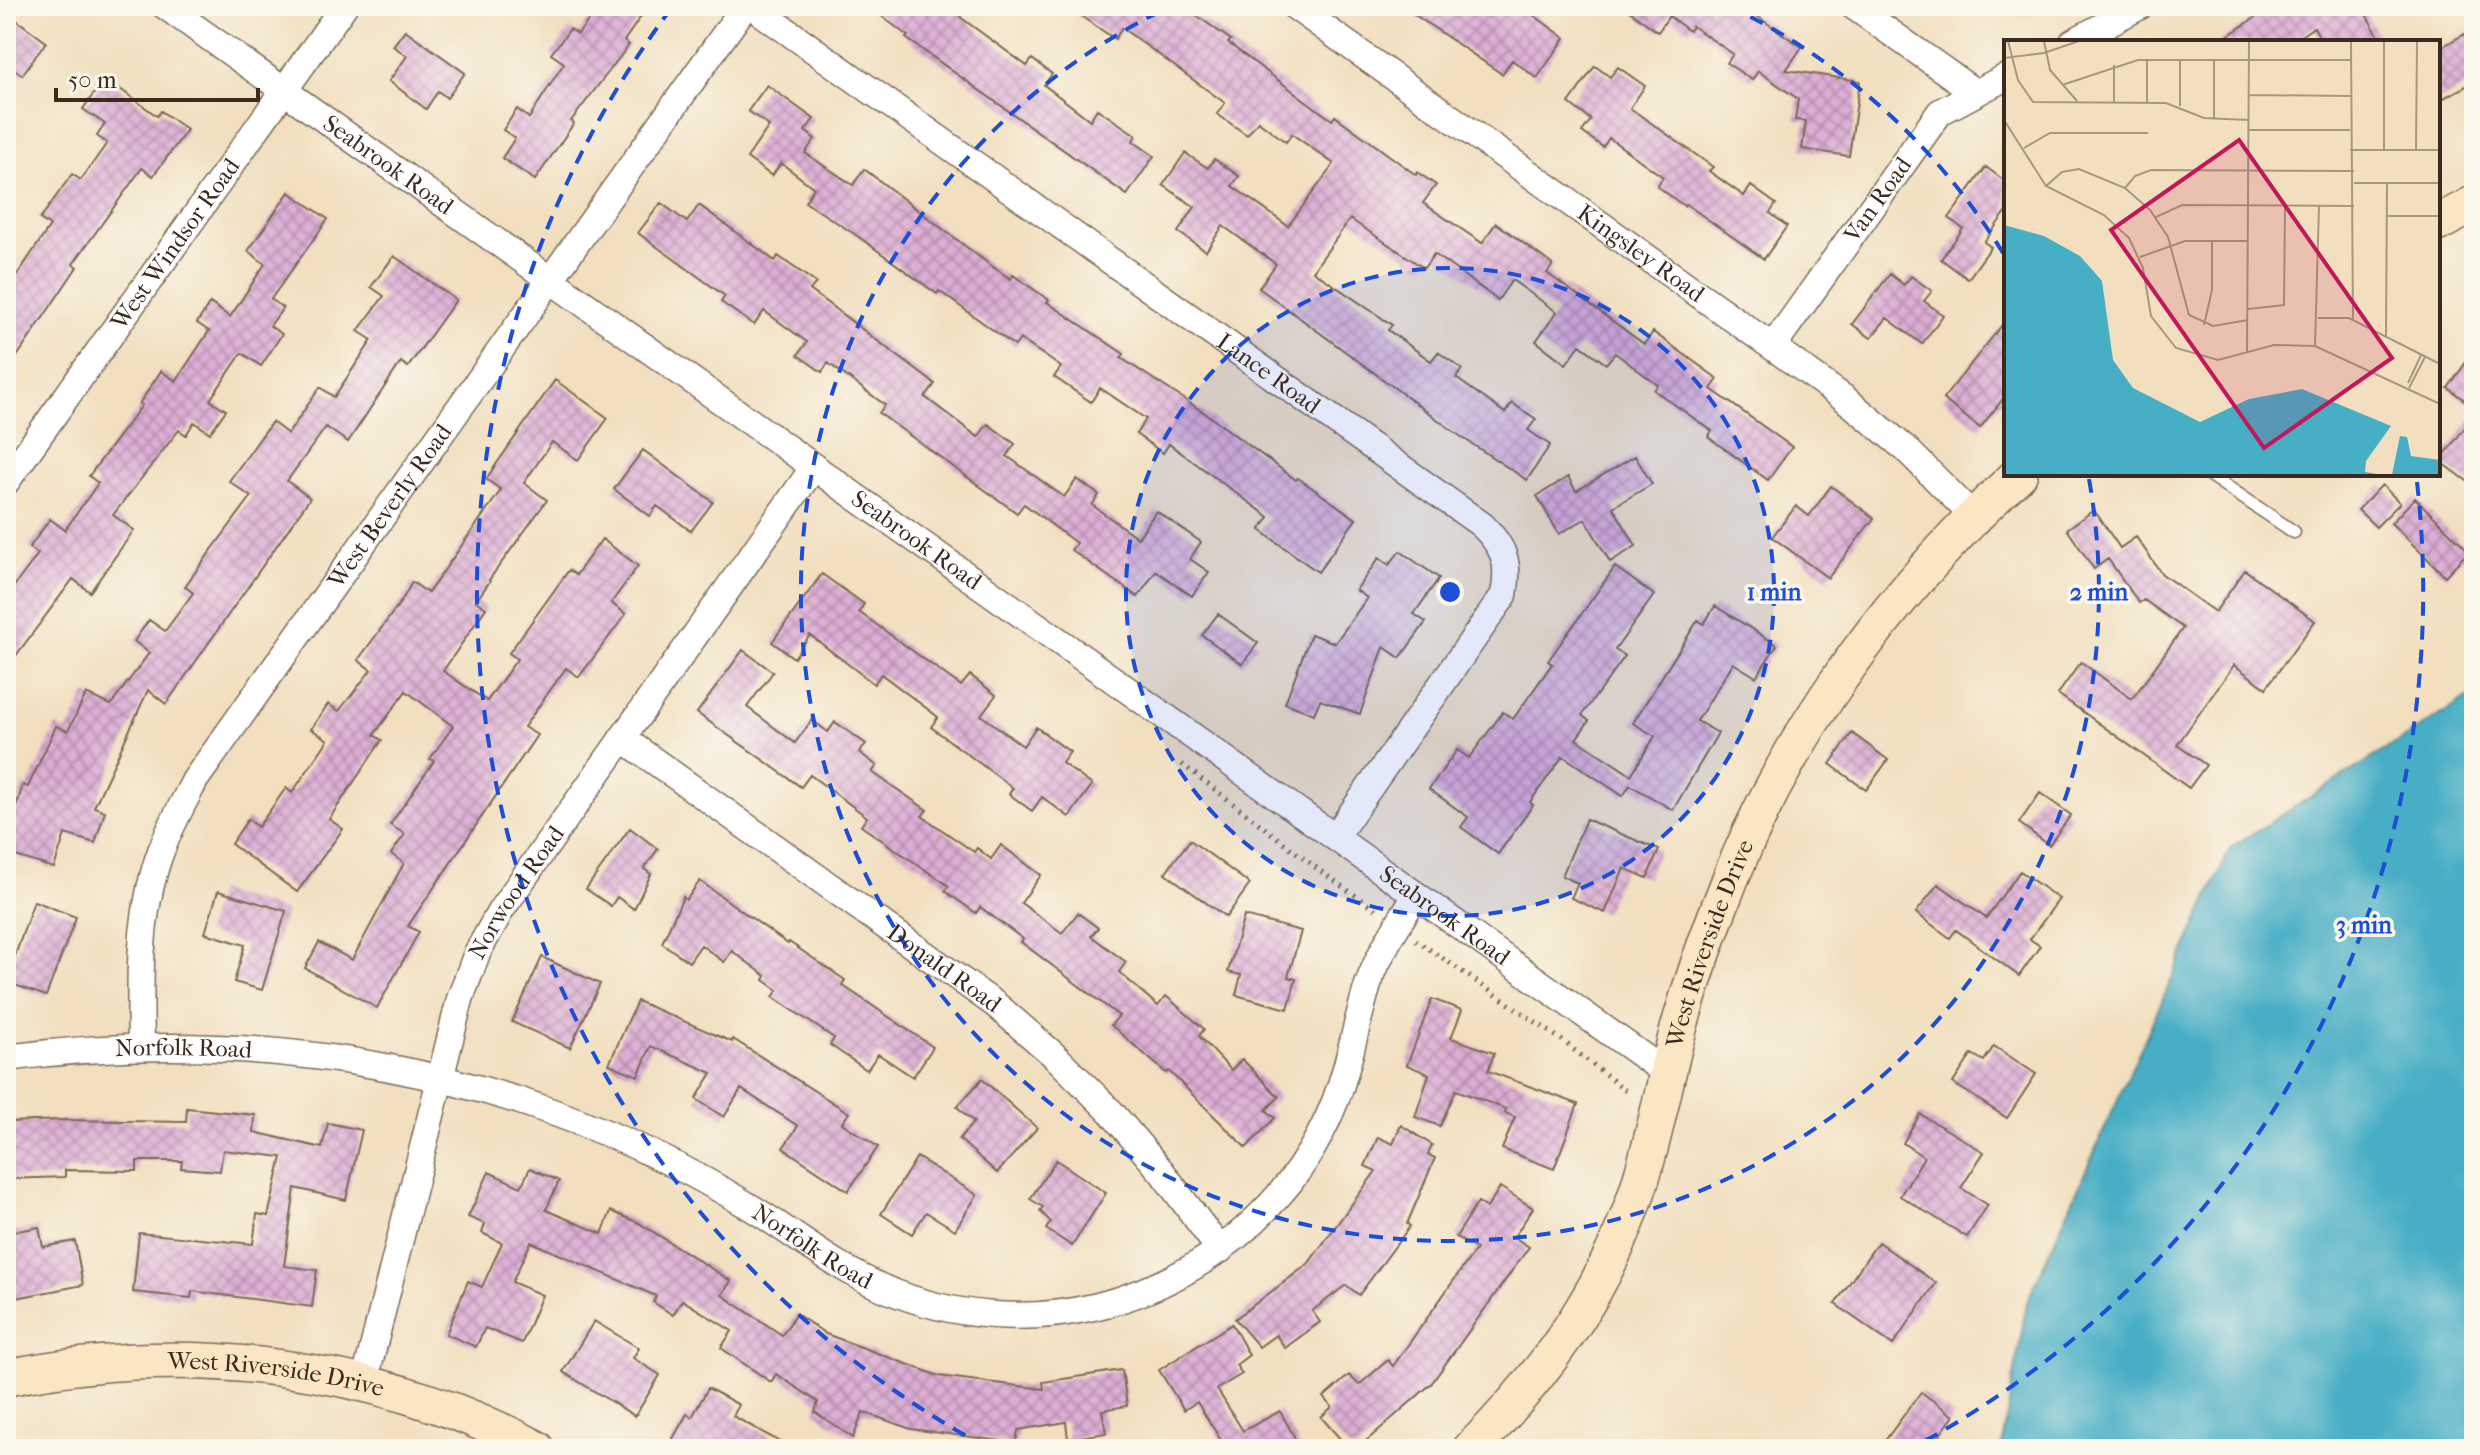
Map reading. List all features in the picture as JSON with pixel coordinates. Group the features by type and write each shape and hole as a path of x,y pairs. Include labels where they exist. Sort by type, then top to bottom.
{"street":[{"name":"Seabrook Road","path":"165,6 1668,1074"},
{"name":"West Windsor Road","path":"6,482 344,6"},
{"name":"West Beverly Road","path":"141,1046 140,964 145,916 155,869 195,780 745,6"},
{"name":"Lance Road","path":"752,6 1482,525 1496,539 1505,557 1507,576 1504,595 1335,837"},
{"name":"Kingsley Road","path":"1294,6 1844,398 1886,433 1973,516"},
{"path":"1853,6 1976,93"},
{"path":"2077,40 2140,6"},
{"name":"Van Road","path":"1773,346 1940,112 2004,78"},
{"path":"2440,222 2474,204"},
{"name":"Norwood Road","path":"364,1384 460,999 477,953 501,910 814,467"},
{"name":"West Riverside Drive","path":"1471,1449 1508,1412 1544,1367 1592,1294 1632,1206 1647,1160 1691,985 1720,904 1754,827 1794,751 1851,661 1886,616 1973,516 2017,476"},
{"name":"Donald Road","path":"622,738 996,1005 1044,1046 1111,1112 1162,1172 1220,1250"},
{"name":"Norfolk Road","path":"6,1058 57,1051 141,1046 274,1050 357,1061 440,1078 522,1102 627,1143 678,1167 751,1207 842,1266 883,1288 926,1303 971,1313 1064,1313 1109,1304 1148,1291 1189,1271 1250,1226 1282,1192 1309,1155 1330,1113 1346,1070 1370,981 1390,937 1416,895"},
{"name":"West Riverside Drive","path":"6,1378 107,1363 161,1361 241,1364 294,1370 364,1384 467,1417 537,1449"}],"lane":[{"path":"2211,476 2294,532"}],"path":[{"path":"1178,761 1372,907"},
{"path":"1422,945 1559,1038 1629,1093"}],"water":[{"path":"2474,694 2474,1449 2001,1449 2027,1302 2231,847"}],"building":[{"path":"599,6 648,6 624,41 629,45 571,121 574,123 535,180 502,158 515,138 503,130 517,109 529,118 564,63 551,54 570,29 578,34"},
{"path":"868,6 968,6 960,17 1027,66 1032,59 1052,74 1044,85 1090,120 1097,109 1136,135 1133,141 1154,156 1127,195 906,38 908,36"},
{"path":"1066,6 1183,6 1332,120 1335,116 1416,175 1417,172 1436,185 1423,203 1482,243 1496,223 1553,265 1547,273 1644,344 1653,332 1718,379 1711,389 1792,447 1768,480 1708,437 1712,431 1654,390 1658,385 1615,353 1606,364 1580,345 1566,364 1536,341 1557,312 1512,280 1498,300 1434,254 1424,268 1350,219 1313,271 1392,325 1388,330 1431,361 1438,352 1462,369 1456,378 1505,413 1512,403 1536,419 1528,430 1550,445 1527,480 1460,436 1259,288 1276,264 1223,226 1206,251 1178,232 1195,207 1163,185 1185,153 1208,168 1214,159 1239,176 1232,186 1288,226 1334,164 1292,134 1286,142 1258,121 1247,135 1217,114 1225,103 1122,28 1115,39"},
{"path":"1402,6 1521,6 1565,38 1537,78 1512,60 1502,74"},
{"path":"1623,6 1742,6 1802,47 1786,70 1860,81 1849,156 1802,149 1806,121 1795,120 1798,99 1758,71 1752,80 1727,63 1733,54 1692,26 1689,31 1669,16 1658,32"},
{"path":"2273,6 2361,6 2381,40 2321,40 2314,27 2295,40 2221,40"},
{"path":"6,12 46,42 22,75 6,63"},
{"path":"2474,29 2474,82 2440,100 2440,48"},
{"path":"405,30 465,73 447,98 438,91 426,109 389,81 407,56 393,46"},
{"path":"1595,66 1610,77 1618,67 1645,86 1630,108 1713,167 1709,171 1744,196 1751,186 1776,204 1770,213 1787,226 1764,259 1657,186 1663,177 1609,138 1603,147 1582,132 1591,120 1569,103"},
{"path":"105,78 157,116 161,111 187,130 153,176 142,168 73,264 77,267 6,373 6,267 17,275 50,226 40,219 72,174 81,180 107,143 97,136 105,124 83,109"},
{"path":"767,85 814,119 805,131 815,139 805,153 853,185 864,169 990,265 1011,279 1013,275 1124,354 1121,358 1356,519 1318,572 1260,530 1269,517 1169,444 1163,453 1136,434 1146,419 1100,388 1091,402 1054,377 1061,367 1020,339 1015,346 805,202 814,188 781,163 772,176 747,158 769,126 748,111"},
{"path":"1986,167 2004,180 2004,215 1984,242 1991,247 1968,279 1941,259 1963,229 1949,218"},
{"path":"289,192 328,219 271,299 283,308 270,326 282,334 261,366 242,353 210,400 226,410 210,433 194,422 186,435 179,430 113,515 134,530 90,592 73,579 6,669 6,597 38,554 29,548 50,519 65,530 98,483 89,476 142,405 139,404 161,371 176,381 209,331 197,323 210,303 230,317 265,264 248,251"},
{"path":"661,203 687,222 699,205 775,261 778,256 816,283 810,290 935,384 925,397 978,437 988,424 1015,444 1007,456 1064,497 1077,479 1099,495 1092,505 1138,538 1156,511 1201,542 1190,559 1209,572 1192,596 1156,571 1138,597 1071,550 1076,543 1024,504 1017,513 879,413 885,405 828,363 822,372 798,355 807,342 764,311 754,325 721,302 725,296 638,233"},
{"path":"394,256 456,300 408,367 401,362 348,442 326,427 287,481 310,498 166,704 148,690 94,807 105,811 95,843 65,834 54,868 6,853 6,839 23,785 28,787 56,726 68,731 86,694 111,705 149,653 134,641 149,620 165,631 193,593 185,586 251,497 229,481 272,422 288,434 320,387 334,397 372,340 358,331 384,296 371,287"},
{"path":"1890,274 1904,285 1911,276 1932,291 1924,301 1943,315 1922,344 1887,318 1871,338 1852,324"},
{"path":"2004,323 2004,398 1980,428 1943,399"},
{"path":"2474,351 2474,407 2448,388"},
{"path":"555,380 608,418 578,460 552,442 524,483 547,500 476,601 486,608 443,671 487,701 517,659 509,653 569,570 576,575 602,539 638,566 611,603 626,614 579,677 566,668 524,727 537,735 408,926 419,932 377,1008 305,968 319,942 352,960 404,863 391,854 405,834 390,825 434,761 430,759 453,726 406,691 374,735 382,740 329,819 343,829 297,892 231,844 248,819 258,827 286,788 292,793 328,740 311,729 328,704 339,711 371,670 358,660 412,582 428,593 501,490 486,479"},
{"path":"2474,415 2474,486 2440,461"},
{"path":"643,450 713,502 691,531 657,506 650,516 614,489"},
{"path":"1635,456 1652,484 1613,507 1636,546 1610,562 1585,519 1559,534 1537,496 1568,477 1576,491"},
{"path":"2382,485 2400,503 2376,527 2358,510"},
{"path":"1831,486 1874,518 1828,578 1772,537 1796,506 1809,516"},
{"path":"2415,498 2469,551 2445,576 2391,523"},
{"path":"2094,510 2120,548 2136,537 2162,574 2215,612 2245,570 2315,621 2266,688 2234,665 2177,745 2206,765 2189,788 2058,694 2081,662 2132,699 2183,628 2144,600 2139,603 2108,559 2094,569 2067,529"},
{"path":"1400,551 1439,578 1414,614 1426,622 1400,658 1384,647 1360,714 1320,700 1314,714 1285,703 1311,634 1335,643 1367,598 1356,590 1379,558 1389,565"},
{"path":"1615,567 1654,595 1615,650 1625,656 1582,715 1589,721 1576,739 1631,775 1655,736 1633,723 1698,620 1704,624 1715,606 1777,645 1756,677 1733,663 1697,721 1718,733 1673,810 1630,785 1623,796 1563,756 1498,854 1461,827 1468,817 1429,789 1457,750 1469,758 1503,712 1513,719 1552,664 1548,661"},
{"path":"822,574 864,604 859,612 961,686 970,675 996,695 981,715 1023,746 1036,727 1070,752 1062,763 1092,785 1069,817 1042,797 1032,811 1009,794 1013,788 931,727 938,717 881,674 874,684 810,635 794,658 772,642"},
{"path":"1218,614 1258,643 1242,664 1202,635"},
{"path":"743,650 773,672 747,707 795,743 812,720 828,732 835,722 866,744 859,752 877,766 872,772 927,810 922,816 974,852 977,848 991,859 1001,845 1041,875 1021,903 1062,933 1078,913 1098,928 1091,936 1126,962 1119,972 1158,1006 1166,996 1204,1029 1199,1036 1231,1070 1242,1059 1279,1097 1266,1110 1275,1118 1246,1148 1169,1071 1166,1073 1111,1025 1119,1016 1021,942 1023,939 980,907 976,913 945,891 949,886 861,826 867,817 810,775 801,787 697,713"},
{"path":"1852,733 1888,760 1866,790 1830,764"},
{"path":"2040,793 2071,815 2049,845 2019,823"},
{"path":"1586,819 1659,850 1647,878 1624,868 1605,913 1571,898 1578,883 1562,876"},
{"path":"630,828 658,849 644,869 651,874 634,909 617,897 611,906 586,889"},
{"path":"1190,840 1250,884 1226,917 1165,873"},
{"path":"2020,871 2059,899 2030,939 2040,946 2019,976 1956,930 1950,938 1916,913 1938,884 1986,918"},
{"path":"700,881 788,944 845,980 842,985 933,1047 913,1077 878,1054 867,1070 830,1045 834,1038 773,997 778,990 764,980 766,976 732,951 724,962 701,945 689,962 662,943 683,897 686,900"},
{"path":"218,891 286,911 262,990 234,982 245,945 205,933"},
{"path":"34,901 76,917 46,996 6,982"},
{"path":"1244,916 1301,931 1288,977 1296,979 1288,1009 1236,995 1241,975 1228,972"},
{"path":"542,957 600,984 570,1048 512,1022"},
{"path":"1432,999 1462,1010 1451,1038 1494,1053 1488,1071 1578,1104 1554,1169 1502,1149 1515,1117 1505,1113 1506,1109 1456,1090 1440,1126 1415,1117 1429,1074 1407,1065"},
{"path":"637,1001 732,1042 733,1039 849,1113 842,1123 878,1147 848,1191 783,1148 798,1126 741,1089 724,1117 696,1099 712,1073 651,1046 638,1076 609,1064"},
{"path":"1994,1046 2036,1074 2007,1118 1953,1083 1972,1054 1984,1061"},
{"path":"982,1079 1037,1128 997,1173 959,1139 974,1122 957,1107"},
{"path":"187,1108 255,1115 254,1132 322,1148 328,1123 362,1130 346,1200 295,1188 284,1266 317,1270 312,1307 192,1291 191,1298 133,1292 139,1233 253,1244 257,1214 268,1216 282,1157 223,1150 220,1171 181,1168 182,1161 137,1161 137,1171 65,1170 65,1177 6,1179 6,1122 186,1122"},
{"path":"1920,1114 1984,1152 1961,1188 1988,1205 1967,1237 1900,1196 1924,1157 1903,1143"},
{"path":"1401,1125 1432,1145 1428,1155 1435,1158 1407,1224 1410,1226 1359,1295 1346,1285 1312,1311 1320,1322 1285,1348 1276,1335 1259,1347 1235,1319 1308,1264 1376,1171 1365,1166 1378,1137 1393,1144"},
{"path":"917,1157 977,1195 955,1230 926,1212 912,1234 881,1214"},
{"path":"1056,1160 1106,1193 1072,1246 1046,1229 1051,1222 1040,1211 1043,1207 1030,1199"},
{"path":"530,1168 559,1181 546,1210 602,1234 611,1211 639,1223 731,1281 722,1295 782,1335 796,1314 826,1334 939,1376 1044,1389 1043,1382 1122,1370 1127,1406 1102,1410 1106,1433 1068,1439 1066,1422 1018,1430 1016,1443 911,1429 863,1412 853,1438 815,1412 818,1402 776,1374 771,1382 721,1348 732,1331 682,1300 673,1315 653,1302 656,1296 531,1242 512,1282 542,1295 522,1343 485,1328 476,1347 446,1334 468,1281 482,1287 502,1243 482,1233 485,1224 468,1217 489,1172 521,1187"},
{"path":"1500,1187 1533,1208 1514,1237 1529,1247 1431,1384 1357,1449 1349,1449 1321,1417 1332,1407 1324,1397 1349,1375 1359,1385 1388,1360 1393,1366 1476,1249 1456,1237 1478,1202 1487,1208"},
{"path":"39,1227 43,1247 75,1241 83,1285 6,1300 6,1252 10,1251 7,1233"},
{"path":"1878,1242 1936,1283 1893,1345 1835,1304"},
{"path":"594,1321 639,1348 633,1358 660,1375 635,1416 563,1372"},
{"path":"1232,1324 1249,1355 1236,1365 1242,1374 1217,1389 1243,1431 1280,1411 1301,1449 1210,1449 1222,1442 1197,1402 1184,1410 1159,1370"},
{"path":"708,1388 739,1405 733,1416 793,1449 667,1449 687,1414 692,1417"},
{"path":"1921,1392 1954,1416 1929,1449 1879,1449"}]}
